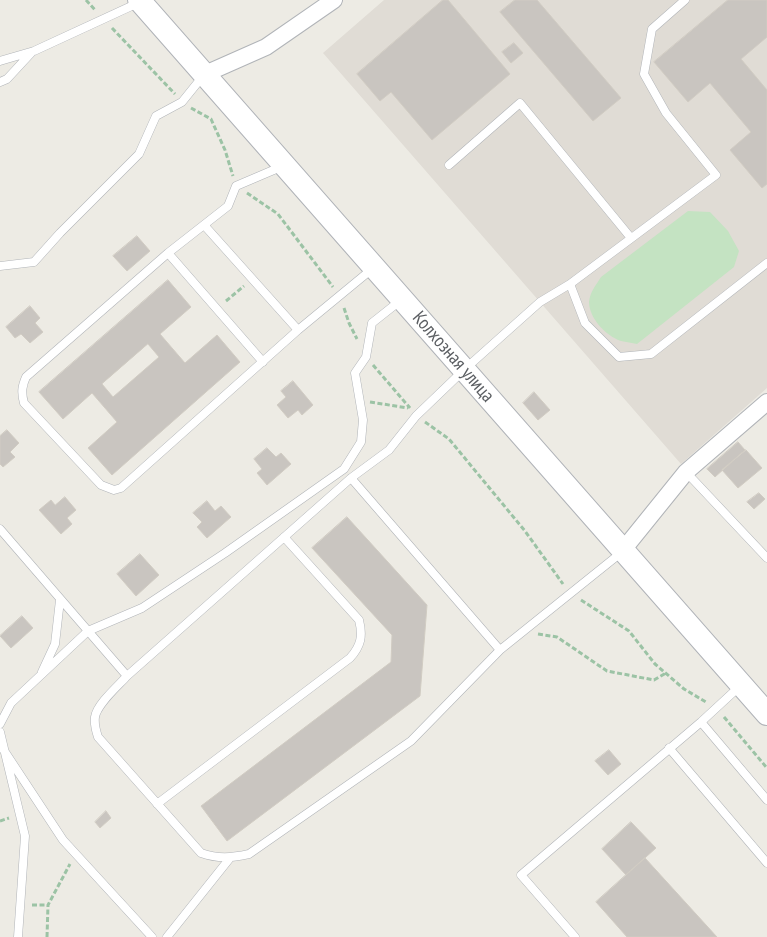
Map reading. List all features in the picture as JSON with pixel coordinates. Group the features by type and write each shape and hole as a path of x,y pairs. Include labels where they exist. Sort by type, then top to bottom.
{"main road":[{"name":"Колхозная улица","path":"140,1 767,714"}],"street":[{"path":"205,74 266,47 326,2"},
{"path":"623,550 686,472 767,402"}],"lane":[{"path":"623,550 500,650 411,741 249,854 230,858 213,857 201,853 98,737 95,716 99,707 127,676 351,478 389,450 416,416 464,369 540,302 570,284 716,175 666,113 644,74 652,29 685,0"},
{"path":"0,61 34,51 140,1"},
{"path":"0,82 7,80 34,51"},
{"path":"0,266 34,262 60,233 139,154 156,116 182,102 205,74"},
{"path":"449,165 520,103 631,238"},
{"path":"285,166 236,186 228,206 168,253 26,377 21,393 24,403 101,485 114,490 121,488 298,330 375,267"},
{"path":"204,225 298,330"},
{"path":"168,253 263,362"},
{"path":"570,284 585,323 619,357 643,355 651,354 767,263"},
{"path":"0,724 11,704 88,632 142,608 225,553 344,469 361,442 363,420 355,373 366,357 372,323 403,299"},
{"path":"686,472 767,558"},
{"path":"351,478 500,650"},
{"path":"0,528 127,676"},
{"path":"158,804 350,658 357,650 361,640 359,620 284,537"},
{"path":"39,677 55,644 60,600"},
{"path":"575,937 521,876 668,748 701,722 741,684"},
{"path":"701,722 767,800"},
{"path":"0,732 25,836 18,937"},
{"path":"668,748 767,863"},
{"path":"3,749 63,840 152,937"},
{"path":"167,937 230,858"}],"path":[{"path":"86,0 182,102 211,120 225,150 236,186 278,214 340,295 348,323 366,357 416,416 449,439 525,531 570,593 629,630 655,664 666,674 684,689 716,707 767,768"},
{"path":"218,309 252,279"},
{"path":"360,401 410,408"},
{"path":"522,632 557,637 607,671 654,680 666,674"},
{"path":"47,937 48,905 75,854"},
{"path":"20,906 48,905"}],"shaded area":[{"path":"384,0 767,0 767,388 681,464 323,53"}],"green space":[{"path":"688,211 710,212 728,231 739,251 734,267 637,344 615,339 599,326 592,314 589,302 594,289 601,277"}],"building":[{"path":"443,0 448,0 510,74 432,140 391,92 380,101 357,74"},
{"path":"515,0 537,0 621,98 593,121 500,12"},
{"path":"728,0 767,0 767,37 741,59 767,90 767,184 762,188 730,150 751,132 710,83 688,102 654,62"},
{"path":"514,43 523,53 511,63 502,52"},
{"path":"137,236 150,251 127,271 113,256"},
{"path":"168,280 191,307 160,334 185,363 217,335 240,362 112,475 88,448 117,422 92,393 63,419 39,392","holes":["148,344 159,357 113,397 102,384"]},
{"path":"30,306 40,318 35,323 43,332 30,343 21,334 15,338 6,327"},
{"path":"293,381 313,405 302,415 298,410 288,418 277,405 286,397 281,391"},
{"path":"534,392 550,410 538,420 523,403"},
{"path":"7,430 19,443 10,452 15,457 3,467 0,464 0,436"},
{"path":"738,442 745,450 715,477 707,469"},
{"path":"267,448 276,457 281,453 291,464 267,485 257,473 262,469 254,459"},
{"path":"746,450 762,468 738,488 722,470"},
{"path":"759,493 765,499 754,509 747,502"},
{"path":"65,497 76,510 67,518 72,524 61,534 39,510 51,500 55,505"},
{"path":"207,501 215,511 221,506 231,517 207,538 197,527 202,522 193,513"},
{"path":"347,517 427,605 420,696 227,841 201,806 391,662 392,635 312,548"},
{"path":"140,554 159,575 136,596 117,574"},
{"path":"22,616 33,628 11,648 0,636"},
{"path":"609,750 621,764 608,775 595,761"},
{"path":"106,811 111,818 100,828 95,822"},
{"path":"631,822 656,848 626,875 602,849"},
{"path":"645,858 717,937 627,937 596,902"}]}
